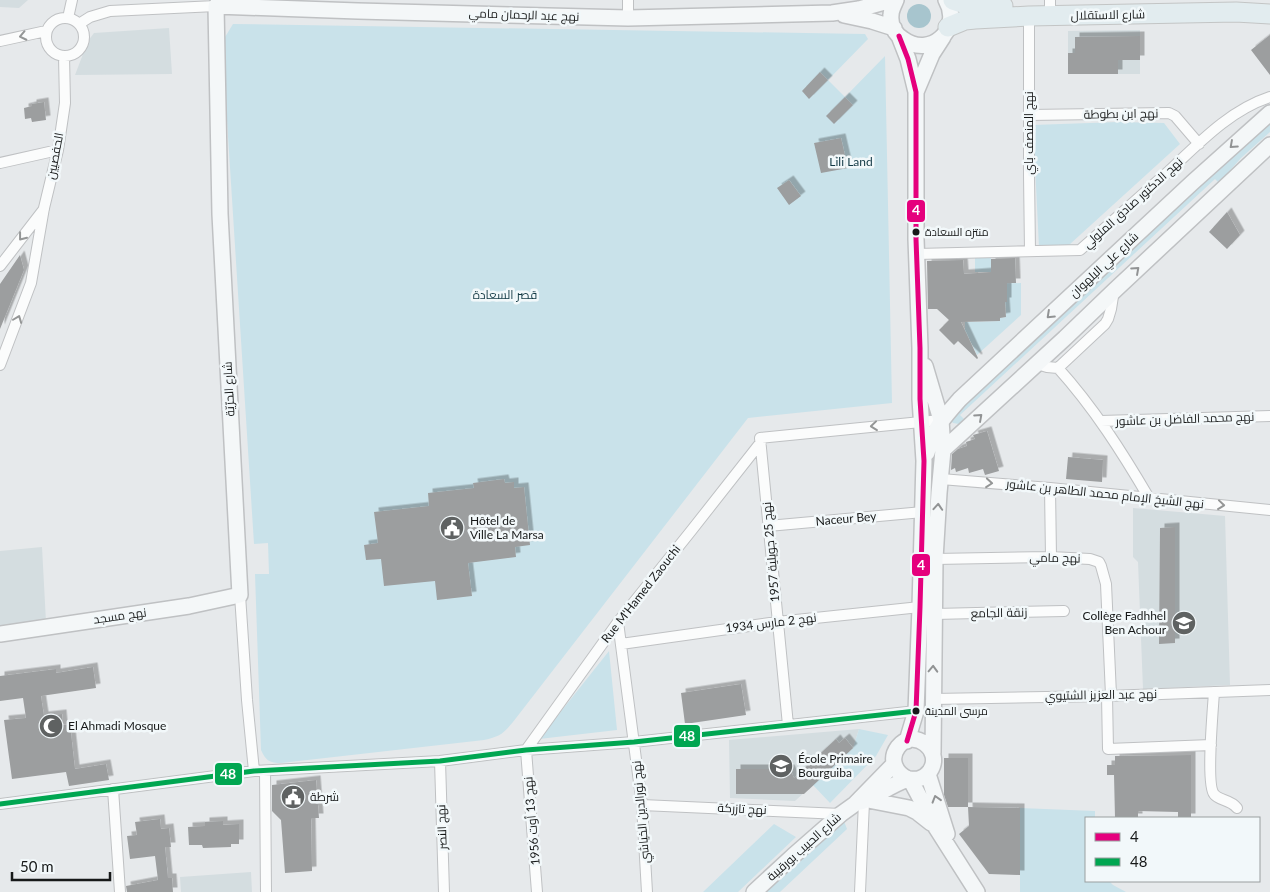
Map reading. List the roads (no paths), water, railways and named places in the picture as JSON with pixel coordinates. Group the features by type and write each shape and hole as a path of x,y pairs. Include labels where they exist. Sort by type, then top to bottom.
{"highway":[{"name":"شارع الاستقلال","path":"953,0 980,6 1050,3 1156,5 1249,0"},
{"name":"شارع الاستقلال","path":"946,32 965,20 975,18 1236,12 1270,14"}],"main road":[{"path":"832,14 866,8 894,0 891,14 896,32 908,59 916,92 920,399 924,461 916,712 906,740"},
{"path":"916,92 932,54 950,22 950,11 946,0"},
{"name":"نهج عبد الرحمان مامي","path":"216,3 358,6 628,18 832,14"},
{"name":"شارع الحرّيّة","path":"216,3 220,214 240,595"},
{"path":"832,14 872,21 896,32 908,43 920,46 930,44 946,32"},
{"name":"شارع علي البلهوان","path":"924,461 932,436 941,420 960,399 1270,113"},
{"name":"شارع علي البلهوان","path":"943,450 1270,145"},
{"path":"862,801 909,779 920,779 928,774 934,760 932,699 935,559 943,450 941,420 920,348"},
{"path":"920,399 928,411 960,433"},
{"name":"نهج مسجد","path":"0,634 189,606 240,595"},
{"path":"933,753 930,747 919,740 906,740 898,746 894,754 894,764 899,773 909,779 935,826 977,892"},
{"path":"862,801 894,764"},
{"path":"928,774 954,857"},
{"path":"862,801 909,808 935,826"},
{"name":"شارع الحبيب بورقيبة","path":"754,892 841,814 862,801"}],"street":[{"path":"68,18 72,0"},
{"path":"628,0 628,18"},
{"path":"79,24 90,17 110,12 216,3"},
{"name":"نهج المنصف باي","path":"1029,16 1030,251"},
{"path":"0,41 46,31 52,23 59,19 68,18 79,24 83,30 83,45 72,55 64,56 57,54 51,50 47,43 46,31"},
{"name":"الحفصيين","path":"0,365 31,283 44,208 58,150 64,103 64,56"},
{"name":"نهج الدكتور صادق الملولي","path":"917,254 1080,250 1235,114 1252,104 1270,98"},
{"name":"نهج ابن بطوطة","path":"1029,115 1169,113 1175,116 1199,144"},
{"path":"0,164 58,150"},
{"path":"0,266 44,208"},
{"path":"1058,368 1105,324 1112,309 1114,290"},
{"path":"1037,364 1058,368 1076,388 1113,439 1149,498"},
{"name":"نهج محمد الفاضل بن عاشور","path":"1101,421 1270,416"},
{"path":"760,440 941,420"},
{"name":"نهج 25 جويلية 1957","path":"760,440 788,725"},
{"name":"Rue M'Hamed Zaouchi","path":"526,750 618,622 760,440"},
{"name":"نهج الشيخ الإمام محمد الطاهر بن عاشور","path":"941,479 1270,510"},
{"path":"1050,488 1051,557"},
{"name":"Naceur Bey","path":"768,526 923,512"},
{"name":"نهج مامي","path":"935,559 1051,557 1090,559 1099,562 1102,566 1106,584 1109,696"},
{"name":"شارع الحرّيّة","path":"240,595 247,700 260,771 266,892"},
{"name":"نهج 2 مارس 1934","path":"621,644 777,622 920,607"},
{"name":"زنقة الجامع","path":"935,614 1064,612"},
{"name":"نهج نورالدين الخياشي","path":"618,622 642,805 647,892"},
{"name":"نهج عبد العزيز الشتيوي","path":"932,699 1109,696 1270,690"},
{"path":"1214,692 1211,786 1213,793 1218,798 1232,802 1237,808"},
{"path":"1109,696 1108,749 1211,745"},
{"path":"0,804 260,771 440,761 526,750 634,742 916,712"},
{"name":"نهج 13 أوت 1956","path":"526,750 537,892"},
{"name":"نهج النصر","path":"440,761 444,892"},
{"path":"113,789 120,892"},
{"path":"860,892 862,801"},
{"name":"نهج تازركة","path":"642,805 841,814"}],"place":[{"name":"منتزه السعادة","path":"916,232"},
{"name":"Hôtel de Ville La Marsa","path":"452,528"},
{"name":"Collège Fadhhel Ben Achour","path":"1184,623"},
{"name":"مرسى المدينة","path":"916,711"},
{"name":"El Ahmadi Mosque","path":"51,726"},
{"name":"École Primaire Bourguiba","path":"781,766"},
{"name":"شرطة","path":"293,797"}],"park label":[{"name":"Lili Land","path":"851,162"},
{"name":"قصر السعادة","path":"505,295"}]}
